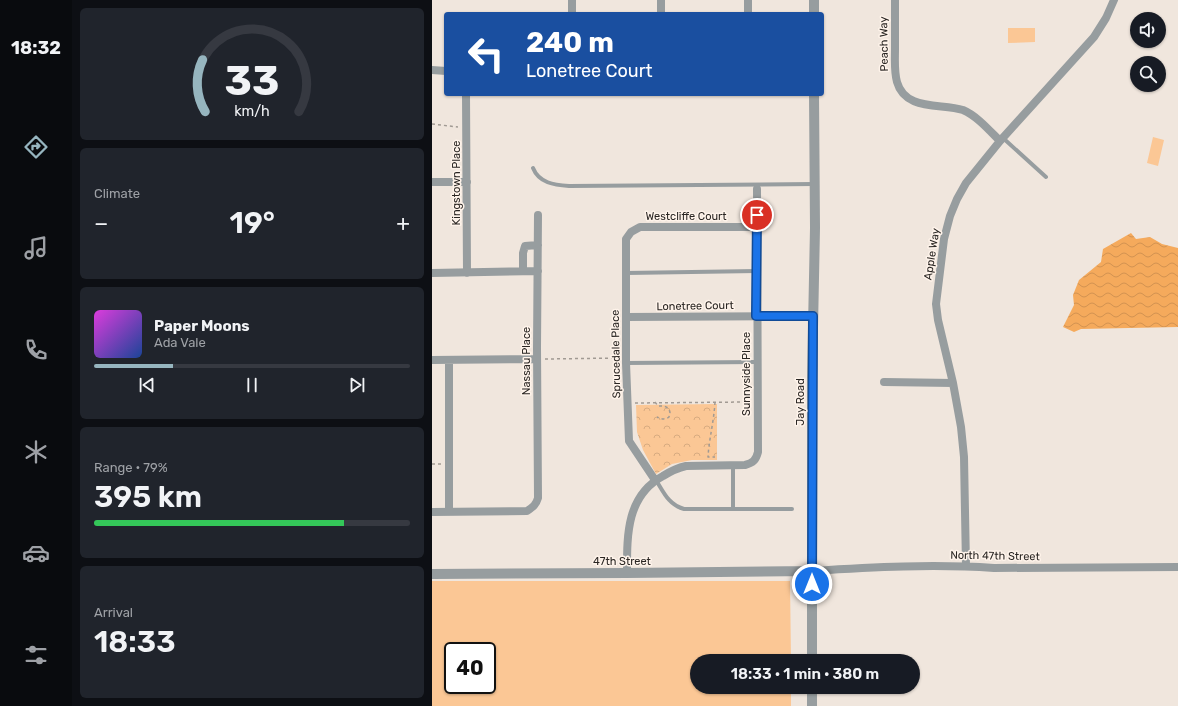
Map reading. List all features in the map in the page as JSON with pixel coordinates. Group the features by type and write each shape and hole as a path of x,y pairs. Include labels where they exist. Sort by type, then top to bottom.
{"street":[{"path":"572,0 572,12"},
{"path":"661,0 661,12"},
{"path":"748,0 748,12"},
{"path":"814,0 814,12"},
{"name":"Peach Way","path":"895,0 895,72 897,84 902,92 911,100 919,104 963,110 973,115 1002,139"},
{"name":"Apple Way","path":"966,566 964,457 961,427 953,383 938,320 936,304 944,239 950,216 966,183 1002,139 1094,37 1106,18 1114,0"},
{"path":"432,70 444,70"},
{"name":"Kingstown Place","path":"466,96 467,273"},
{"name":"Jay Road","path":"812,654 815,184 814,96"},
{"path":"432,182 467,182"},
{"name":"Sunnyside Place","path":"733,466 745,466 754,462 758,452 756,316 757,189"},
{"name":"Nassau Place","path":"449,512 527,511 534,507 538,498 538,215"},
{"name":"Westcliffe Court","path":"640,227 757,227"},
{"name":"Sprucedale Place","path":"640,227 631,232 626,239 626,360 629,441 655,480"},
{"path":"523,271 523,253 525,246 538,245"},
{"path":"432,273 538,271"},
{"name":"Lonetree Court","path":"626,317 813,316"},
{"path":"432,360 537,359"},
{"path":"432,512 449,512 448,360"},
{"path":"884,382 953,383"},
{"path":"627,573 627,535 631,519 639,498 655,480 674,470 686,466 733,466"},
{"name":"North 47th Street","path":"812,570 877,567 966,566 994,568 1178,567"},
{"name":"47th Street","path":"432,574 812,570"},
{"path":"812,694 812,706"}],"lane":[{"path":"1002,139 1046,177"},
{"path":"533,168 537,176 544,182 557,185 815,184"},
{"path":"626,273 757,271"},
{"path":"626,360 757,362"},
{"path":"733,466 733,509"},
{"path":"655,480 669,501 678,508 792,509"}],"path":[{"path":"432,124 466,128"},
{"path":"537,359 626,360"},
{"path":"655,402 658,406 668,408 670,412 669,417 666,419 660,419 657,417"},
{"path":"708,457 715,402"},
{"path":"627,403 748,402"},
{"path":"432,464 449,464"}],"green space":[{"path":"1008,28 1035,28 1035,42 1008,43"},
{"path":"1153,137 1164,140 1158,166 1147,163"},
{"path":"717,404 717,460 692,460 672,464 656,474 643,450 637,432 636,405"},
{"path":"432,581 790,581 791,654 690,654 690,694 791,694 791,706 432,706"}],"water":[{"path":"1131,233 1136,239 1150,237 1162,244 1178,248 1178,327 1081,329 1074,332 1063,327 1074,305 1073,295 1079,280 1101,262 1103,249"}],"route":[{"path":"757,215 756,316 813,316 812,584"}]}
